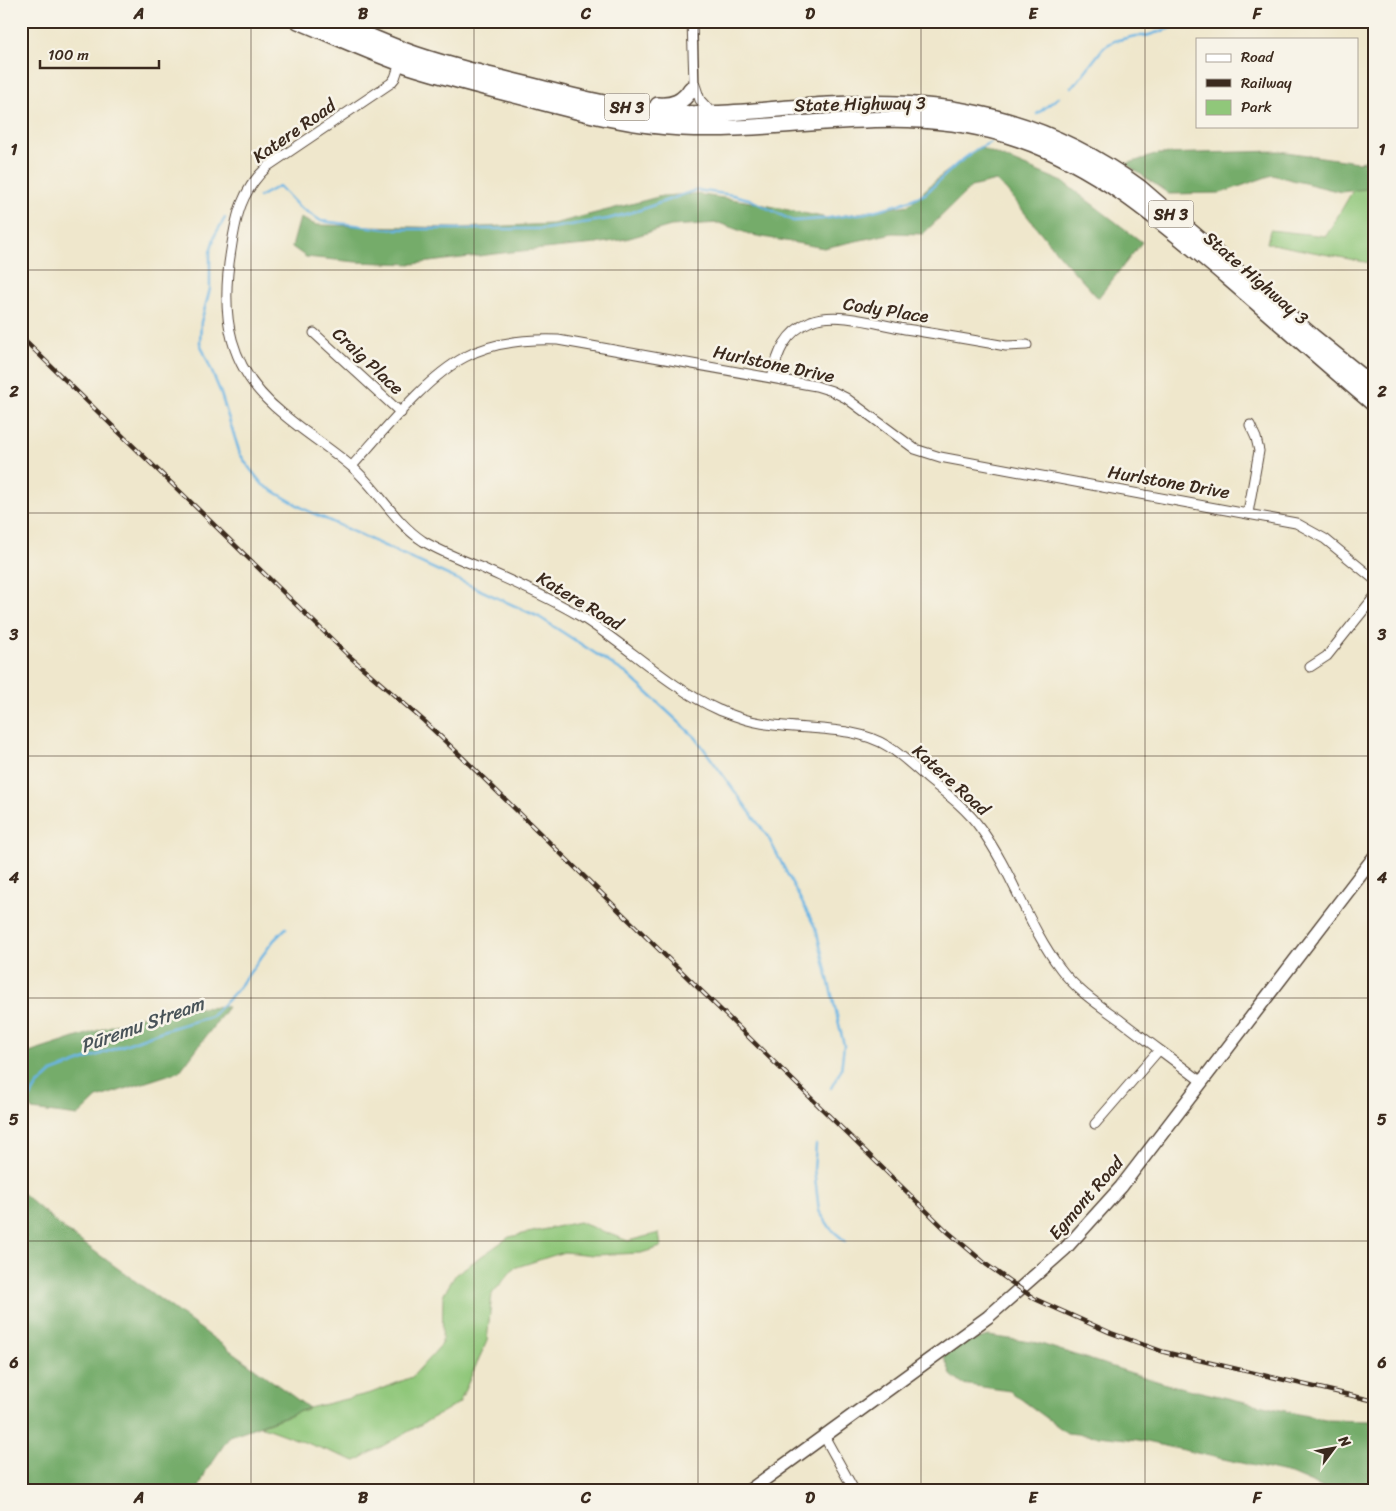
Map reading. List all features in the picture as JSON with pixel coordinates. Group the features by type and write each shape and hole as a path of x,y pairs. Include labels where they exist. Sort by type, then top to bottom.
{"highway":[{"name":"State Highway 3","path":"298,21 402,56 468,83 608,118 662,127 739,128 839,120 897,118 928,120 999,132 1046,149 1088,170 1136,202 1209,262 1375,405"},
{"name":"State Highway 3","path":"333,21 402,56 459,67 604,103 660,112 713,114 866,103 926,104 960,109 1006,120 1057,139 1101,162 1139,186 1312,336 1375,387"},
{"path":"604,103 628,101 671,105 683,100 693,86"}],"main road":[{"name":"Egmont Road","path":"750,1490 988,1318 1042,1272 1121,1187 1375,856"}],"street":[{"path":"692,21 692,108 706,128"},
{"name":"Katere Road","path":"402,56 395,78 391,83 280,158 255,179 240,203 228,267 227,320 235,351 246,372 264,397 281,413 352,466 400,521 418,537 448,554 536,592 577,615 696,698 738,717 760,723 867,736 889,747 954,800 979,826 998,857 1043,941 1062,971 1078,989 1202,1082"},
{"path":"693,86 700,100 713,114"},
{"name":"Cody Place","path":"772,378 776,359 781,347 789,336 798,328 823,318 853,320 1006,346 1027,345"},
{"name":"Craig Place","path":"314,333 401,413"},
{"name":"Hurlstone Drive","path":"352,466 429,384 445,370 465,357 510,342 533,339 582,344 816,386 832,391 846,398 915,449 940,458 1296,523 1325,539 1375,580"},
{"path":"1248,513 1259,451 1250,425"},
{"path":"1310,667 1327,656 1375,596"},
{"path":"1095,1124 1159,1050"},
{"path":"824,1436 854,1490"}],"green space":[{"path":"979,147 1063,182 1142,242 1098,298 1059,255 1006,190 996,181 971,187 923,234 893,233 824,248 752,235 719,223 671,226 626,239 596,244 413,264 356,262 306,257 292,247 300,218 316,225 457,228 553,224 662,196 694,194 745,201 827,218 909,205 936,180"},
{"path":"1279,151 1357,162 1375,159 1375,188 1341,192 1272,175 1221,193 1169,194 1126,164 1158,154"},
{"path":"1359,180 1375,181 1375,264 1267,243 1270,230 1326,236"},
{"path":"228,1007 180,1071 97,1098 78,1116 32,1110 21,1093 21,1075 26,1054 163,1009"},
{"path":"21,1192 64,1229 309,1408 230,1436 206,1471 198,1490 21,1490"},
{"path":"579,1222 628,1241 659,1233 661,1247 641,1253 593,1255 564,1252 514,1268 492,1294 487,1341 459,1403 356,1461 260,1426 309,1408 371,1393 412,1377 442,1344 443,1295 456,1274 509,1237"},
{"path":"989,1336 1038,1343 1166,1384 1325,1420 1370,1421 1375,1424 1375,1490 1328,1490 1291,1474 1138,1440 1067,1433 1010,1391 962,1384 951,1375 941,1348"}],"waterway":[{"path":"1071,87 1104,47 1114,41 1135,36 1146,36 1177,26 1210,29 1223,27 1238,21"},
{"path":"1037,114 1059,97"},
{"path":"259,197 279,186 298,206 321,221 387,229 545,229 608,219 696,190 749,199 793,221 822,219 865,213 900,204 925,194 957,164 977,149 991,142"},
{"path":"225,218 215,235 210,252 210,289 201,322 200,343 220,391 240,454 250,469 263,485 306,510 539,617 627,674 696,738 768,837 816,929 844,1045 841,1070 831,1088"},
{"name":"Pūremu Stream","path":"21,1113 37,1086 52,1072 165,1030 212,1016 236,991 274,940 286,928"},
{"path":"816,1145 814,1169 819,1211 831,1229 845,1241"}],"railway":[{"path":"21,337 349,656 424,721 463,758 948,1232 987,1265 1035,1299 1111,1333 1164,1352 1375,1401"}]}
